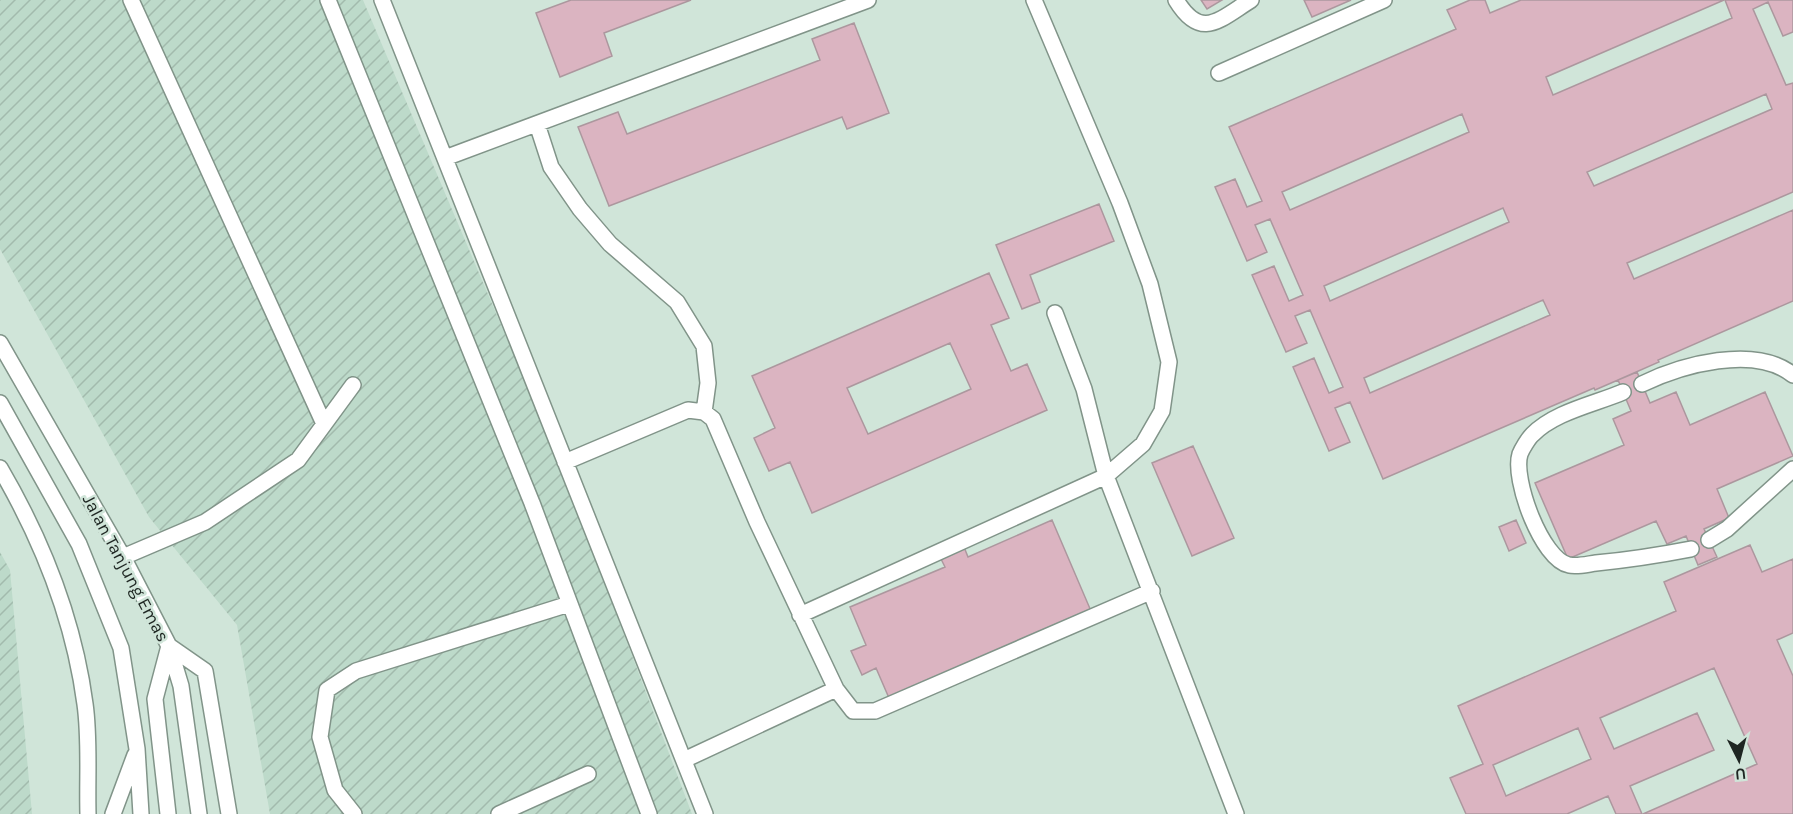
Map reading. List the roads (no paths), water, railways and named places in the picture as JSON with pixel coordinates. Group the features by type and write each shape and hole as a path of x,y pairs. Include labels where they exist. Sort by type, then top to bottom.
{"lane":[{"path":"131,0 324,424"},
{"path":"328,0 528,492 568,604 649,814"},
{"path":"382,0 705,814"},
{"path":"445,158 868,0"},
{"path":"800,615 1106,476 1143,444 1162,411 1169,362 1150,284 1120,203 1034,0"},
{"path":"1176,0 1186,17 1202,25 1216,21 1251,0"},
{"path":"1219,73 1384,0"},
{"path":"537,124 551,167 580,209 610,244 677,302 704,346 708,383 704,412"},
{"path":"1055,313 1084,389 1106,476 1236,814"},
{"name":"Jalan Tanjung Emas","path":"0,343 123,557 169,646 155,699 168,814"},
{"path":"1642,384 1692,364 1752,359 1786,369 1793,375"},
{"path":"123,557 205,522 298,460 353,385"},
{"path":"1623,392 1556,419 1532,435 1520,455 1520,475 1531,515 1554,558 1569,565 1640,559 1691,549"},
{"name":"Jalan Tanjung Emas","path":"0,403 79,544 121,648 137,749 141,814"},
{"path":"565,462 688,410 704,412 713,419 800,615 836,689 853,711 875,711 1152,591"},
{"path":"0,468 13,490 62,598 86,704 88,814"},
{"path":"1709,540 1726,529 1793,469"},
{"path":"354,814 335,790 320,737 327,690 356,671 568,604"},
{"path":"169,646 181,686 200,814"},
{"path":"169,646 205,671 229,814"},
{"path":"684,760 836,689"},
{"path":"113,814 137,749"},
{"path":"499,814 588,774"}]}
